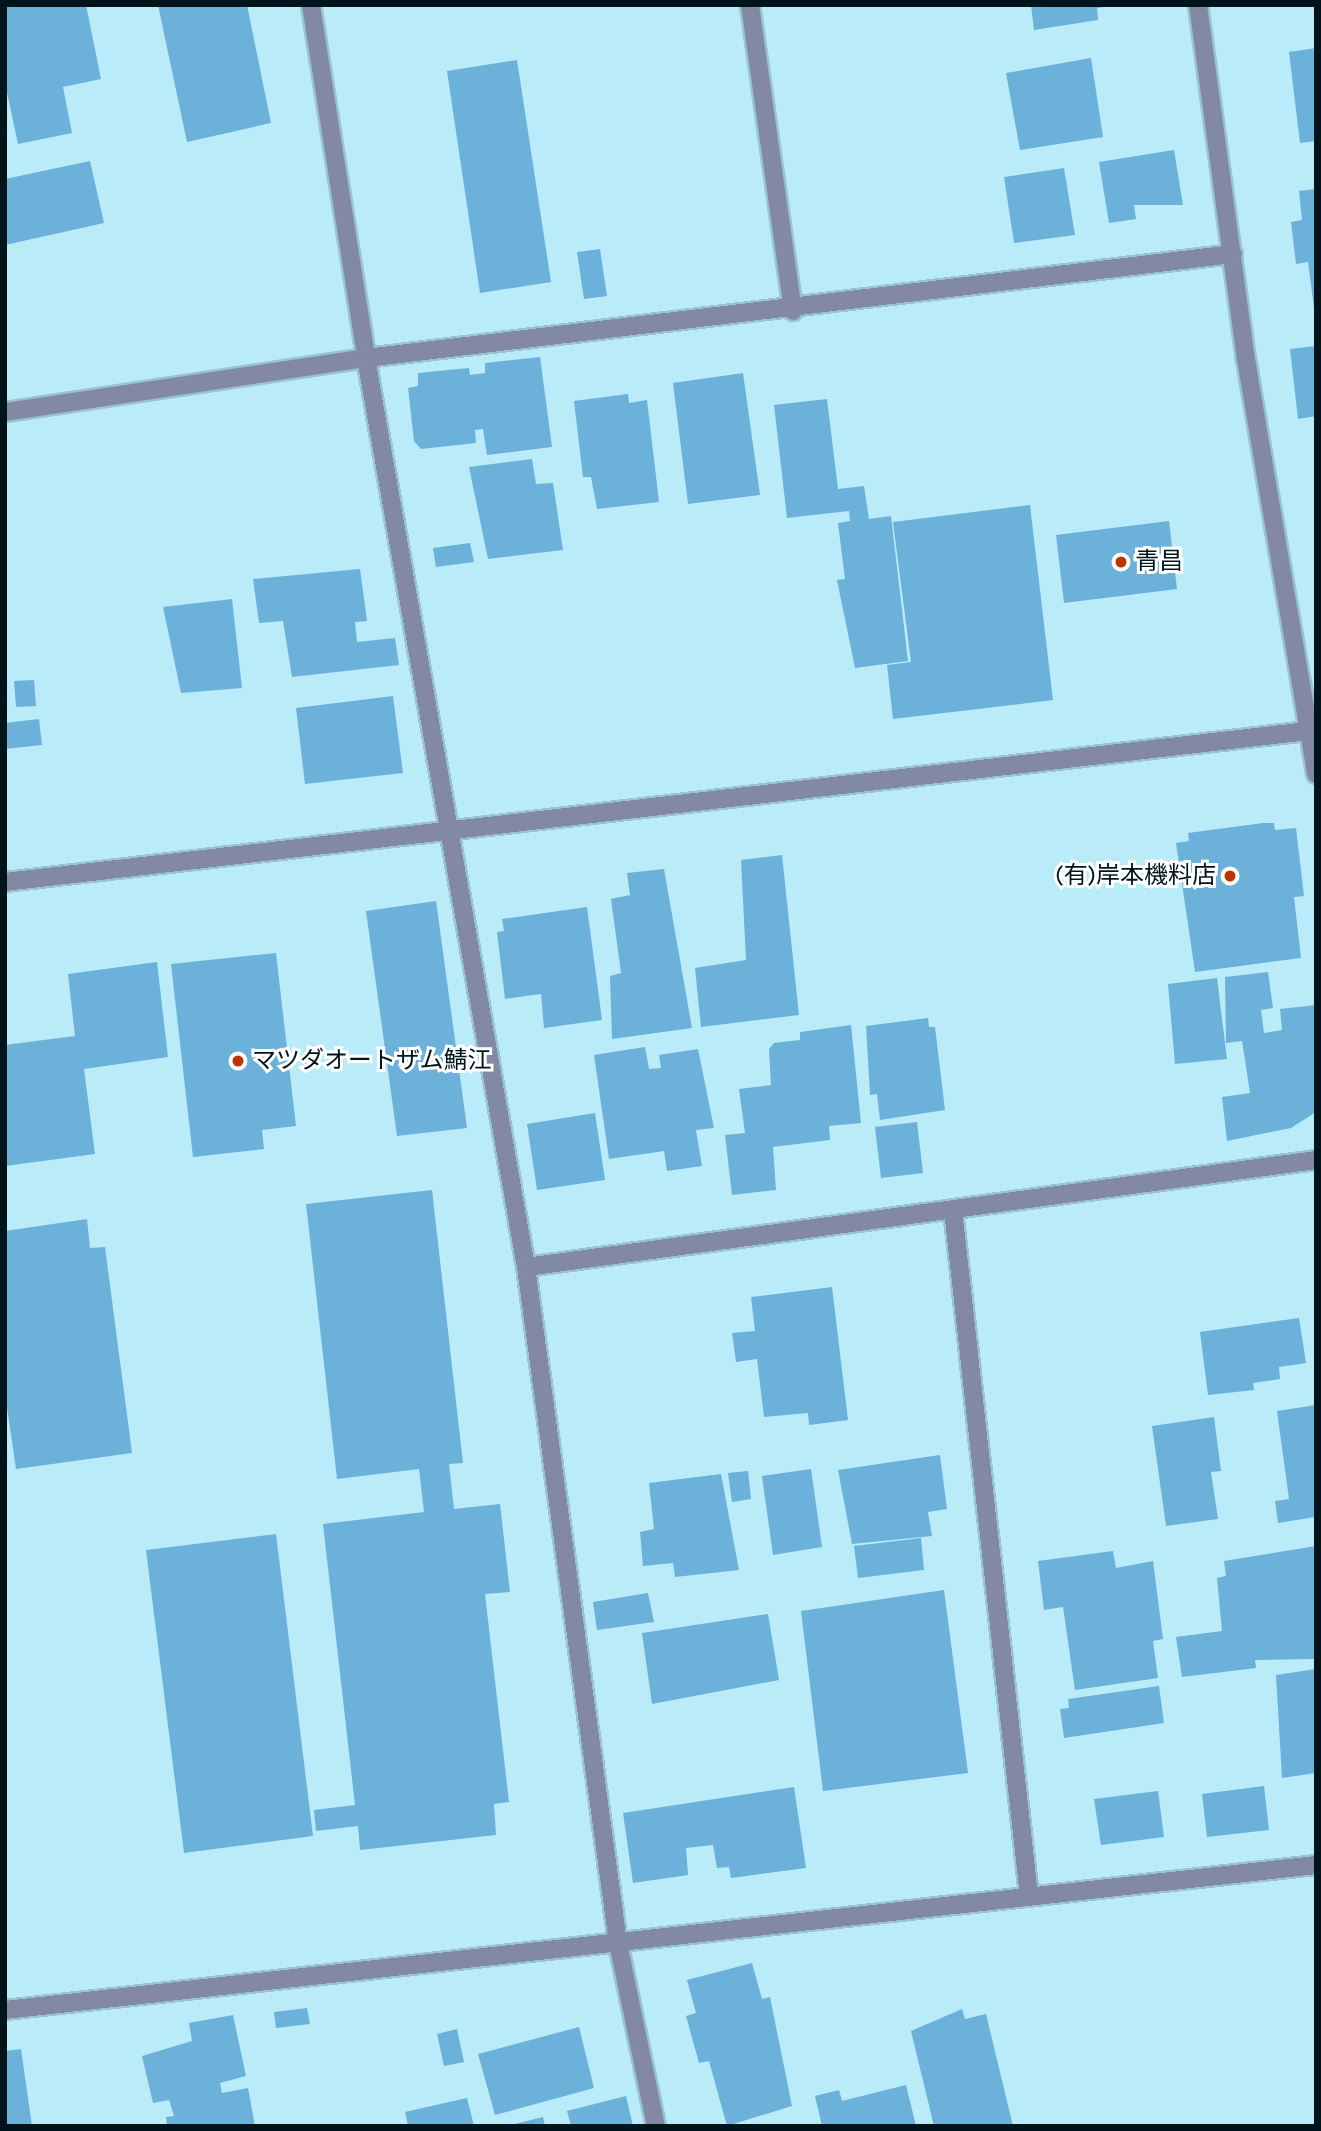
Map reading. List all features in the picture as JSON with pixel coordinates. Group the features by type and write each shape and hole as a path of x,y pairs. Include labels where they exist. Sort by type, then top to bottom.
{"street":[{"path":"311,5 366,358 526,1267 618,1943 656,2126"},
{"path":"750,5 793,311"},
{"path":"1198,5 1233,254 1314,730 1316,774"},
{"path":"5,412 366,358 793,311 1233,254"},
{"path":"5,882 1314,730"},
{"path":"526,1267 1316,1160"},
{"path":"953,1210 1029,1896"},
{"path":"5,2010 1316,1865"}],"building":[{"path":"5,5 86,5 101,79 63,87 72,133 18,144 5,83"},
{"path":"158,5 247,5 271,123 187,142"},
{"path":"1031,5 1104,7 1097,8 1098,20 1034,30"},
{"path":"1316,48 1316,141 1300,143 1289,52"},
{"path":"1091,58 1103,137 1020,150 1006,73"},
{"path":"517,60 551,282 480,293 447,71"},
{"path":"1174,150 1183,205 1134,205 1136,219 1109,223 1099,162"},
{"path":"90,161 104,223 5,245 5,179"},
{"path":"1064,168 1075,235 1014,243 1004,177"},
{"path":"1316,189 1314,308 1308,262 1296,264 1291,222 1302,220 1299,191"},
{"path":"600,249 607,296 584,299 577,252"},
{"path":"1316,346 1316,416 1298,419 1290,349"},
{"path":"540,357 552,447 487,455 483,429 475,430 476,443 421,449 414,441 408,388 418,386 418,373 469,368 470,375 485,373 485,363"},
{"path":"743,373 760,495 688,504 673,383"},
{"path":"628,394 629,403 647,400 659,502 597,509 591,477 583,477 574,401"},
{"path":"827,399 838,489 864,486 869,519 891,516 908,661 855,668 837,580 845,579 838,523 850,521 849,511 787,518 774,405"},
{"path":"532,459 536,484 553,483 563,550 488,559 469,467"},
{"path":"1030,505 1053,700 893,719 887,665 911,662 893,522"},
{"path":"1169,521 1177,589 1064,603 1056,535"},
{"path":"470,543 474,562 436,567 433,548"},
{"path":"360,569 367,621 355,622 357,642 395,638 399,665 292,677 283,621 259,623 253,579"},
{"path":"232,599 242,688 181,693 163,607"},
{"path":"34,680 36,706 16,707 14,681"},
{"path":"393,696 403,773 305,784 296,708"},
{"path":"39,719 42,745 5,749 5,723"},
{"path":"1274,823 1275,830 1296,828 1304,896 1294,897 1301,958 1195,972 1176,843 1189,841 1188,833"},
{"path":"782,855 799,1015 701,1027 695,968 746,960 741,860"},
{"path":"664,869 692,1028 612,1039 610,976 621,973 611,899 630,895 627,873"},
{"path":"436,901 467,1128 397,1136 366,911"},
{"path":"587,907 602,1020 544,1028 541,994 505,999 497,932 504,931 502,919"},
{"path":"276,953 296,1126 262,1130 264,1149 193,1157 171,964"},
{"path":"157,962 168,1057 84,1069 95,1154 5,1166 5,1045 75,1036 68,974"},
{"path":"1268,972 1273,1008 1261,1010 1264,1033 1282,1030 1280,1009 1316,1005 1316,1112 1291,1128 1227,1141 1222,1097 1250,1093 1242,1041 1226,1043 1225,977"},
{"path":"1217,978 1227,1059 1175,1064 1168,984"},
{"path":"928,1018 929,1027 935,1027 945,1110 880,1120 877,1094 870,1095 866,1026"},
{"path":"851,1025 861,1123 829,1126 830,1140 773,1147 776,1190 732,1195 725,1135 745,1133 739,1089 771,1085 769,1049 774,1043 800,1040 800,1032"},
{"path":"645,1047 649,1069 661,1068 659,1055 698,1049 714,1128 696,1130 702,1166 667,1171 664,1151 609,1159 594,1055"},
{"path":"595,1113 605,1180 537,1190 527,1124"},
{"path":"917,1122 923,1173 881,1178 875,1127"},
{"path":"432,1190 463,1463 449,1464 454,1509 500,1504 510,1592 485,1594 509,1802 494,1804 496,1835 360,1850 358,1826 316,1831 314,1810 355,1805 323,1524 424,1512 419,1469 337,1479 306,1204"},
{"path":"87,1219 90,1248 105,1247 132,1453 16,1469 5,1394 5,1231"},
{"path":"832,1287 848,1420 809,1425 808,1413 764,1417 757,1359 736,1362 732,1333 755,1331 751,1297"},
{"path":"1299,1318 1306,1363 1279,1367 1280,1379 1253,1383 1254,1390 1208,1395 1200,1332"},
{"path":"1316,1405 1315,1517 1278,1523 1275,1501 1289,1499 1277,1411"},
{"path":"1214,1417 1221,1471 1211,1472 1218,1519 1166,1526 1152,1426"},
{"path":"940,1455 947,1509 928,1512 932,1536 852,1544 838,1470"},
{"path":"811,1469 822,1547 773,1555 762,1476"},
{"path":"748,1471 751,1499 732,1502 728,1473"},
{"path":"721,1474 739,1570 675,1577 673,1563 643,1566 640,1532 654,1529 649,1483"},
{"path":"276,1534 313,1836 184,1853 146,1550"},
{"path":"921,1538 924,1570 858,1578 854,1546"},
{"path":"1316,1546 1316,1659 1255,1660 1256,1668 1182,1677 1176,1637 1222,1631 1217,1578 1226,1576 1224,1561"},
{"path":"1113,1551 1116,1568 1153,1561 1163,1639 1153,1641 1158,1678 1075,1690 1063,1607 1044,1610 1038,1561"},
{"path":"944,1590 968,1773 823,1791 801,1611"},
{"path":"648,1593 654,1622 597,1630 593,1602"},
{"path":"768,1614 779,1680 652,1704 642,1633"},
{"path":"1316,1669 1316,1773 1282,1778 1276,1675"},
{"path":"1159,1686 1164,1723 1064,1738 1060,1709 1069,1708 1068,1699"},
{"path":"1264,1786 1269,1830 1207,1837 1202,1794"},
{"path":"794,1787 806,1868 731,1878 729,1867 717,1868 713,1845 686,1848 688,1875 633,1883 623,1813"},
{"path":"1158,1791 1164,1837 1101,1845 1094,1799"},
{"path":"752,1963 762,1999 770,1997 792,2106 727,2126 709,2061 699,2063 686,2016 696,2013 687,1980"},
{"path":"307,2008 310,2024 276,2028 274,2012"},
{"path":"962,2009 965,2019 986,2014 1013,2126 934,2126 911,2031"},
{"path":"233,2015 246,2076 220,2083 222,2093 248,2088 255,2126 167,2126 166,2117 174,2116 169,2100 153,2103 142,2056 192,2041 189,2023"},
{"path":"579,2027 594,2088 495,2115 478,2054"},
{"path":"457,2029 464,2062 444,2066 437,2034"},
{"path":"21,2049 32,2126 5,2126 5,2051"},
{"path":"906,2085 916,2126 822,2126 815,2096 839,2090 842,2101"},
{"path":"626,2096 633,2126 571,2126 567,2111"},
{"path":"467,2098 474,2126 408,2126 405,2112"},
{"path":"543,2117 545,2126 511,2126 511,2125"}],"place":[{"name":"青昌","path":"1121,562"},
{"name":"(有)岸本機料店","path":"1230,876"},
{"name":"マツダオートザム鯖江","path":"238,1061"}]}
